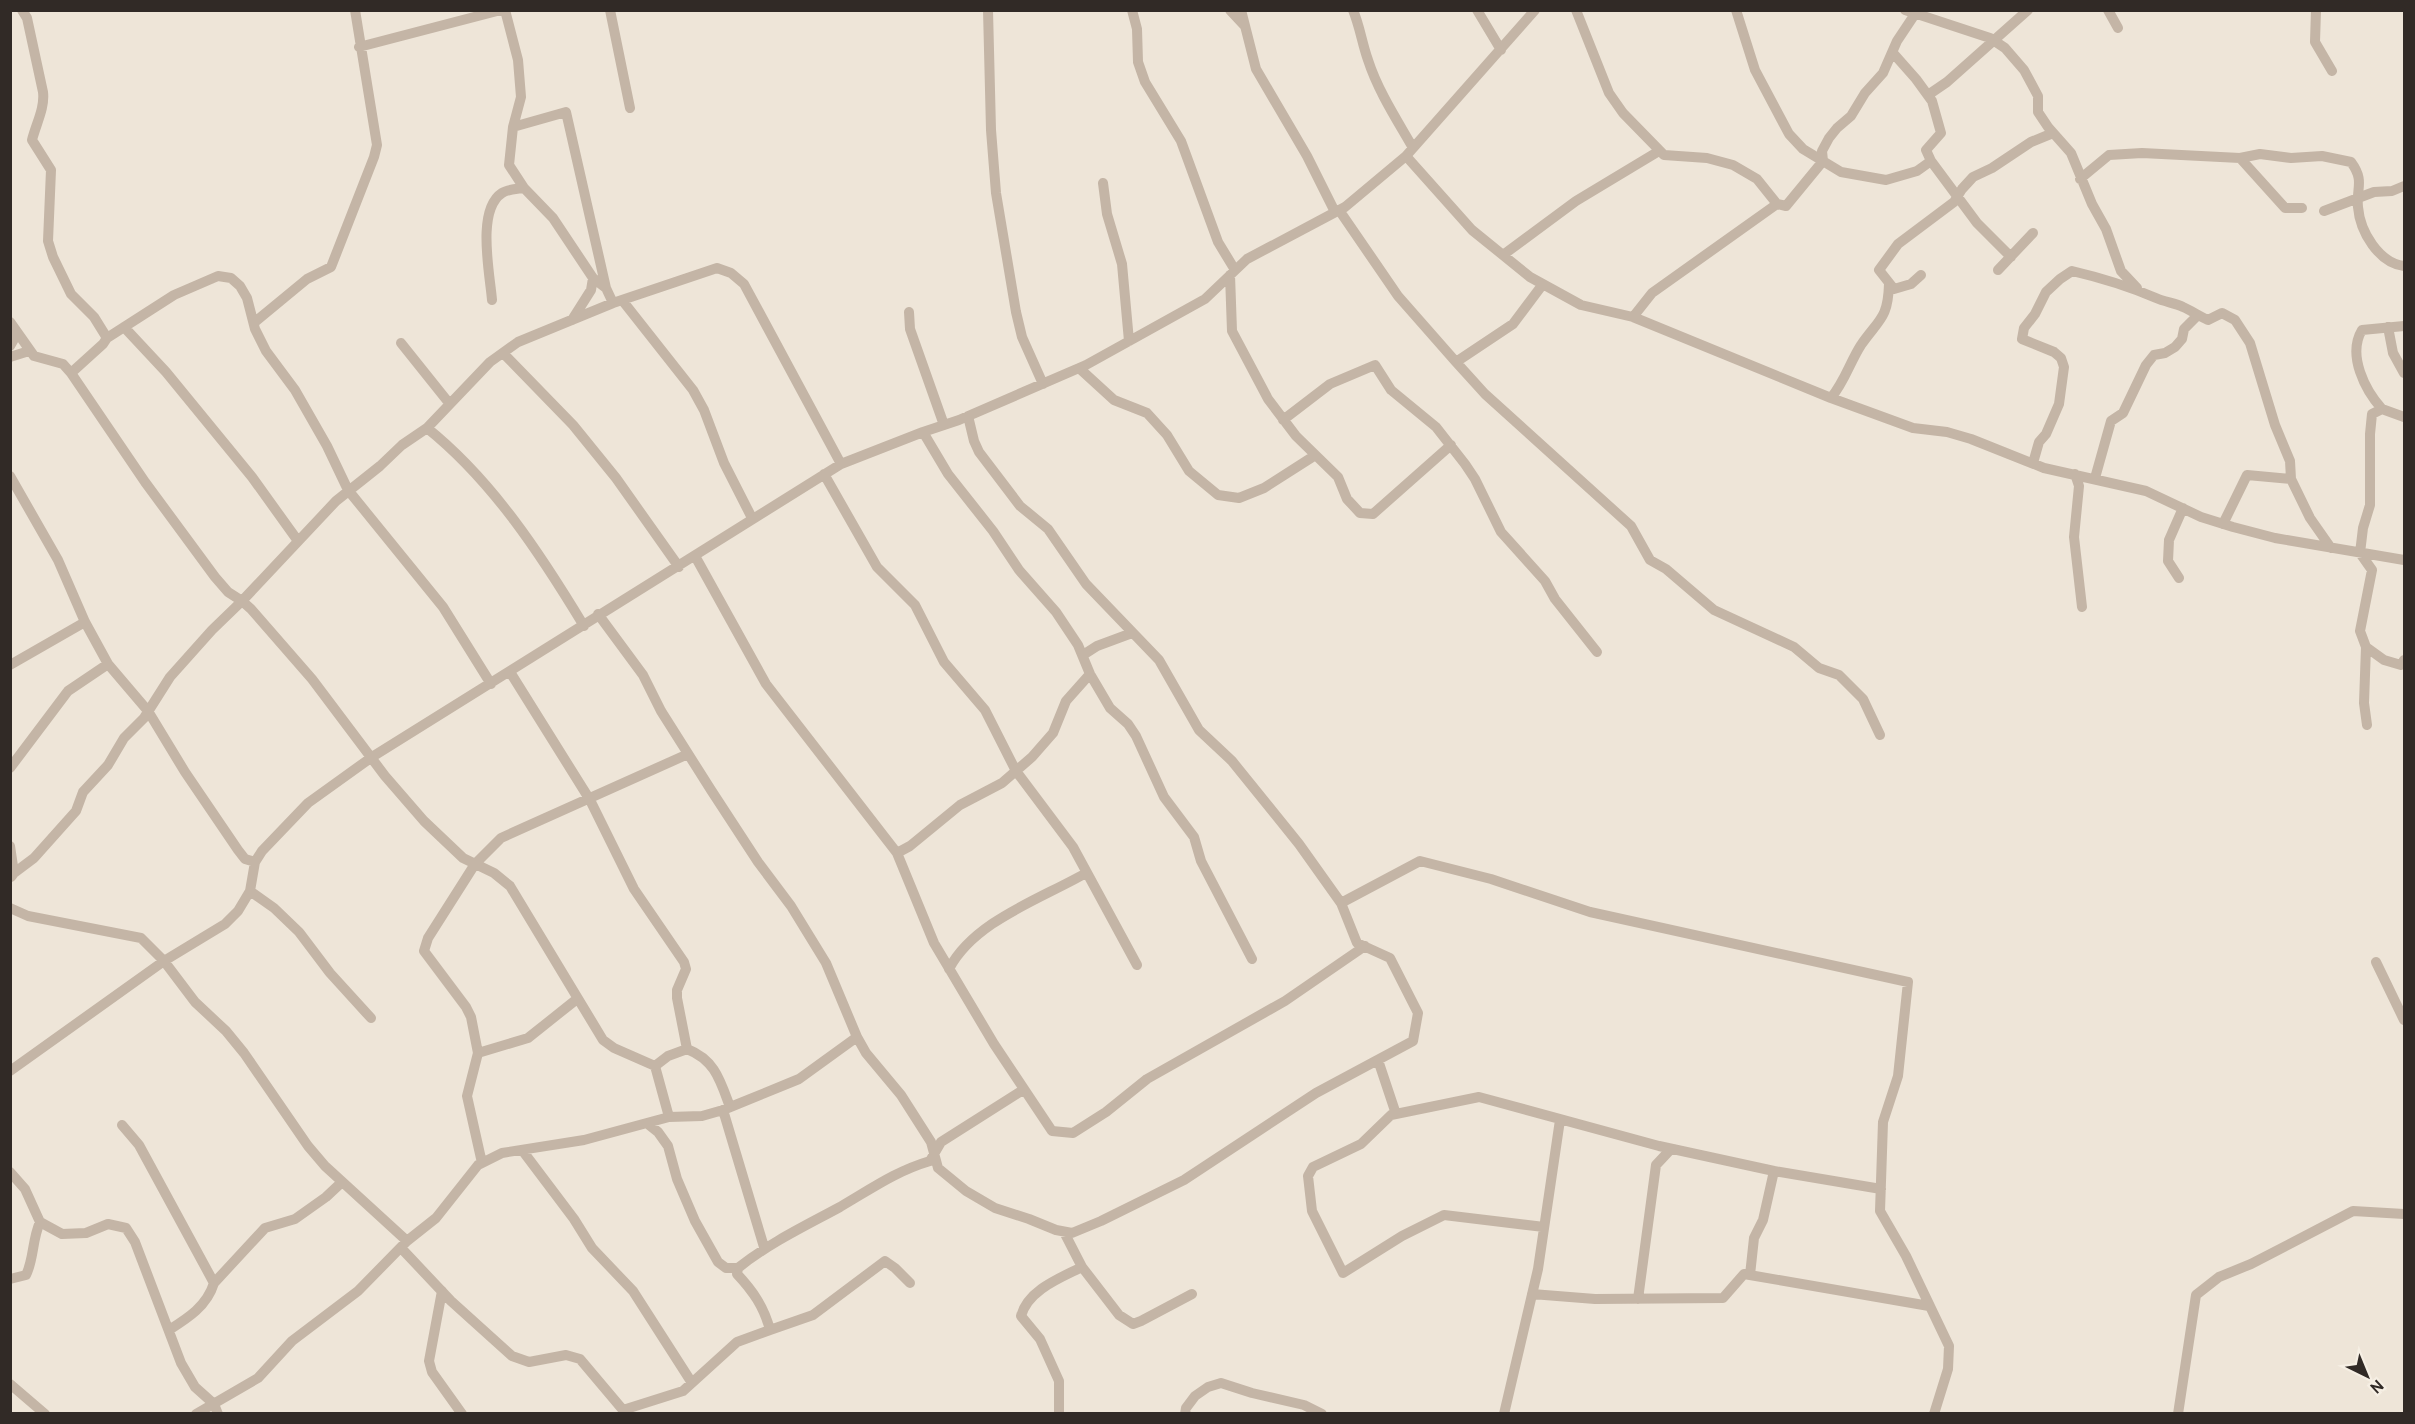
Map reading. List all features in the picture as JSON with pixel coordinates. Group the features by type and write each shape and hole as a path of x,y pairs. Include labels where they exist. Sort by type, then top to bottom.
{"street":[{"path":"22,10 27,18 43,92 44,103 32,140 51,170 48,241 53,257 72,294 94,317 107,338"},
{"path":"255,322 298,285 331,267 338,255 377,145 359,47 355,10"},
{"path":"359,47 503,10 518,60 521,97 513,127 509,165 524,188 554,218 593,278 606,288 693,390 704,410 724,463 752,518"},
{"path":"610,10 630,108"},
{"path":"988,10 991,130 996,193 1022,337 1042,384"},
{"path":"1132,10 1137,29 1138,62 1145,82 1180,141 1232,273 1232,331 1268,399 1283,420 1314,456 1338,477 1347,499 1360,513 1373,514 1451,446"},
{"path":"1230,10 1244,25"},
{"path":"1241,10 1256,69 1337,211 1398,296 1456,362 1492,400 1631,526 1650,560 1666,569 1714,610 1794,647 1819,669 1839,675 1863,699 1880,735"},
{"path":"1353,10 1359,24 1368,62 1410,152 1462,221 1530,277 1581,305 1633,317 1831,398 1913,428 1947,432 2033,463 2146,491 2201,517 2223,524 2276,538 2404,560"},
{"path":"1477,10 1502,50"},
{"path":"10,1071 164,961 225,924 238,911 250,891 255,862 262,851 308,803 372,758 584,626 598,614 679,567 752,518 841,464 968,416 1078,368 1205,299 1247,259 1337,211 1410,152 1535,10"},
{"path":"1576,10 1609,93 1623,113 1659,150 1668,157 1707,158 1733,165 1757,179 1777,204 1786,206 1823,161 1822,151 1829,138 1851,116 1865,93 1883,73 1910,12 1995,42 2005,48 2024,70 2038,96 2038,112 2071,153 2080,179 2106,229 2121,271 2138,288"},
{"path":"1736,10 1755,70 1789,134 1803,149 1841,172 1886,180 1917,171 1931,161"},
{"path":"1928,95 1947,82 1973,57 1995,42 2015,20 2028,10"},
{"path":"2108,10 2118,28"},
{"path":"2316,10 2316,42 2332,71"},
{"path":"1893,53 1932,101 1941,133 1926,150 1931,161 1977,223 2011,257"},
{"path":"513,127 566,112 606,288"},
{"path":"1921,275 1911,284 1894,289 1879,270 1898,244 1954,202 1973,177 1992,168 2031,142 2053,133"},
{"path":"1503,255 1576,201 1659,150"},
{"path":"2080,179 2109,155 2142,153 2240,158 2260,154 2291,158 2322,156 2351,162 2357,171 2360,189 2357,205 2361,220 2380,255 2393,265 2404,266"},
{"path":"2240,158 2285,208 2302,208"},
{"path":"1102,183 1107,214 1122,264 1129,341"},
{"path":"2324,211 2374,192 2392,191 2404,186"},
{"path":"492,300 486,220 491,206 502,194 524,188"},
{"path":"1633,317 1652,293 1777,204"},
{"path":"1998,270 2033,233"},
{"path":"12,875 34,858 76,811 83,792 108,765 124,738 144,718 170,677 212,630 243,601 348,490 380,466 402,445 427,428 490,362 518,342 617,301 717,268 731,273 744,284 841,464"},
{"path":"2033,463 2039,442 2046,434 2059,404 2064,367 2061,358 2054,352 2022,339 2024,328 2035,314 2046,292 2060,279 2072,272 2094,274 2117,284 2138,288 2157,298 2182,306 2208,320 2222,312 2235,320 2250,344 2275,424 2290,461 2291,479 2310,518 2331,548"},
{"path":"71,373 107,338 174,296 218,276 231,278 240,286 255,322 255,329 266,351 295,390 327,446 348,490 443,607 491,684"},
{"path":"572,320 591,290 593,278"},
{"path":"1456,362 1514,324 1543,284"},
{"path":"1831,398 1849,372 1860,347 1882,320 1888,305 1888,284"},
{"path":"909,312 910,328 944,425"},
{"path":"2095,478 2111,421 2123,413 2146,365 2154,355 2165,353 2175,347 2182,339 2184,329 2197,316"},
{"path":"10,322 34,356 63,364 71,373 145,482 215,577 228,592 243,601 312,679 372,758 424,821 452,849 494,873 510,886 577,999 608,1045 655,1066"},
{"path":"2404,326 2362,330 2356,340 2356,357 2369,394 2382,409 2404,417"},
{"path":"124,327 166,372 252,477 298,541"},
{"path":"2388,327 2393,353 2404,373"},
{"path":"10,346 17,334"},
{"path":"401,343 449,403"},
{"path":"10,357 29,351"},
{"path":"503,353 595,452 679,567"},
{"path":"1283,420 1330,384 1375,364 1391,390 1436,427 1451,446 1475,480 1501,532 1545,581 1555,599 1598,652"},
{"path":"1078,368 1114,400 1147,413 1167,435 1189,471 1218,495 1239,498 1264,488 1314,456"},
{"path":"2367,725 2364,703 2366,647 2360,631 2372,570 2360,553 2363,528 2370,505 2372,414 2382,409"},
{"path":"598,614 643,675 661,711 688,754 758,862 791,906 826,963 857,1037 866,1053 901,1095 931,1142 938,1168 966,1191 995,1208 1072,1233 1184,1180 1316,1093 1413,1041 1418,1013 1390,958 1357,942 1341,903 1299,844 1232,761 1198,730 1159,660 1086,584 1048,529 1020,506 974,441 968,416"},
{"path":"427,428 446,443 472,470 522,531 550,570 584,626"},
{"path":"923,432 948,474 993,531 1019,570 1056,612 1078,645 1090,674 1110,708 1128,724 1136,736 1164,797 1194,837 1201,861 1252,959"},
{"path":"824,474 877,567 915,605 944,662 985,710 1016,771 1073,847 1137,965"},
{"path":"2075,474 2079,486 2074,537 2082,607"},
{"path":"2223,524 2247,475 2291,479"},
{"path":"10,476 14,491 58,560 85,622 108,664 148,711 185,772 238,850 245,858 255,862"},
{"path":"2179,578 2168,561 2169,540 2183,508"},
{"path":"695,556 766,684 897,854 934,943 1023,1090 1052,1131 1073,1133 1106,1112 1147,1079 1285,1000 1365,946"},
{"path":"10,665 85,622"},
{"path":"1083,655 1096,646 1132,633"},
{"path":"2366,647 2384,660 2401,665 2404,660"},
{"path":"10,768 68,691 108,664"},
{"path":"510,672 590,800 634,889 684,962 686,969 677,990 687,1048"},
{"path":"897,854 960,806 1002,783 1032,757 1053,733 1066,701 1090,674"},
{"path":"482,1163 467,1096 478,1053 471,1017 424,951 428,938 475,864 501,838 590,800 688,754"},
{"path":"10,846 12,875"},
{"path":"1341,903 1420,861 1491,879 1590,912 1908,982 1898,1076 1883,1122 1880,1211 1906,1256 1949,1346 1948,1370 1934,1413"},
{"path":"950,969 958,954 971,940 1016,909 1086,873"},
{"path":"250,891 274,908 299,932 330,973 371,1018"},
{"path":"10,908 28,916 141,938 164,961 195,1002 226,1031 244,1053 308,1146 405,1245 442,1291 512,1356 529,1362 566,1355 580,1359 624,1412 683,1390 737,1342 813,1316 885,1261 910,1284"},
{"path":"2376,962 2404,1020"},
{"path":"478,1053 528,1038 577,999"},
{"path":"196,1413 216,1409 258,1378 292,1341 358,1292 436,1218 482,1163 502,1153 585,1140 669,1117 702,1116 726,1108 799,1080 857,1037"},
{"path":"655,1066 668,1056 687,1048 711,1064 726,1108 764,1247"},
{"path":"1378,1060 1396,1114"},
{"path":"655,1066 669,1117"},
{"path":"648,1124 658,1132 668,1146 677,1179 695,1221 718,1262 726,1268 738,1268 764,1247 806,1226 905,1168 930,1161 941,1142 1023,1090"},
{"path":"1544,1227 1444,1215 1402,1236 1344,1274 1312,1211 1308,1176 1313,1167 1361,1144 1391,1115 1479,1097 1671,1149 1774,1171 1881,1189"},
{"path":"1504,1413 1532,1294 1560,1120"},
{"path":"122,1125 139,1145 214,1284"},
{"path":"1638,1299 1656,1165 1671,1149"},
{"path":"522,1150 574,1219 592,1248 633,1291 692,1383"},
{"path":"1750,1275 1754,1238 1763,1220 1774,1171"},
{"path":"10,1172 26,1189 40,1222 62,1234 86,1233 108,1224 126,1228 135,1242 181,1363 195,1387 216,1409"},
{"path":"169,1330 196,1312 212,1291 214,1284 265,1228 295,1219 326,1197 342,1182"},
{"path":"2178,1413 2196,1295 2219,1277 2251,1264 2353,1211 2404,1214"},
{"path":"10,1279 26,1275 33,1236 40,1222"},
{"path":"1064,1232 1082,1267 1119,1315 1133,1324 1192,1294"},
{"path":"1059,1413 1059,1381 1040,1339 1021,1316 1024,1307 1045,1286 1082,1267"},
{"path":"738,1268 737,1274 750,1288 765,1311 770,1330"},
{"path":"1532,1294 1595,1299 1723,1299 1744,1274 1929,1306"},
{"path":"442,1291 429,1361 432,1372 462,1413"},
{"path":"1185,1413 1195,1396 1208,1387 1221,1383 1252,1394 1304,1405 1322,1413"},
{"path":"10,1384 45,1413"}]}
